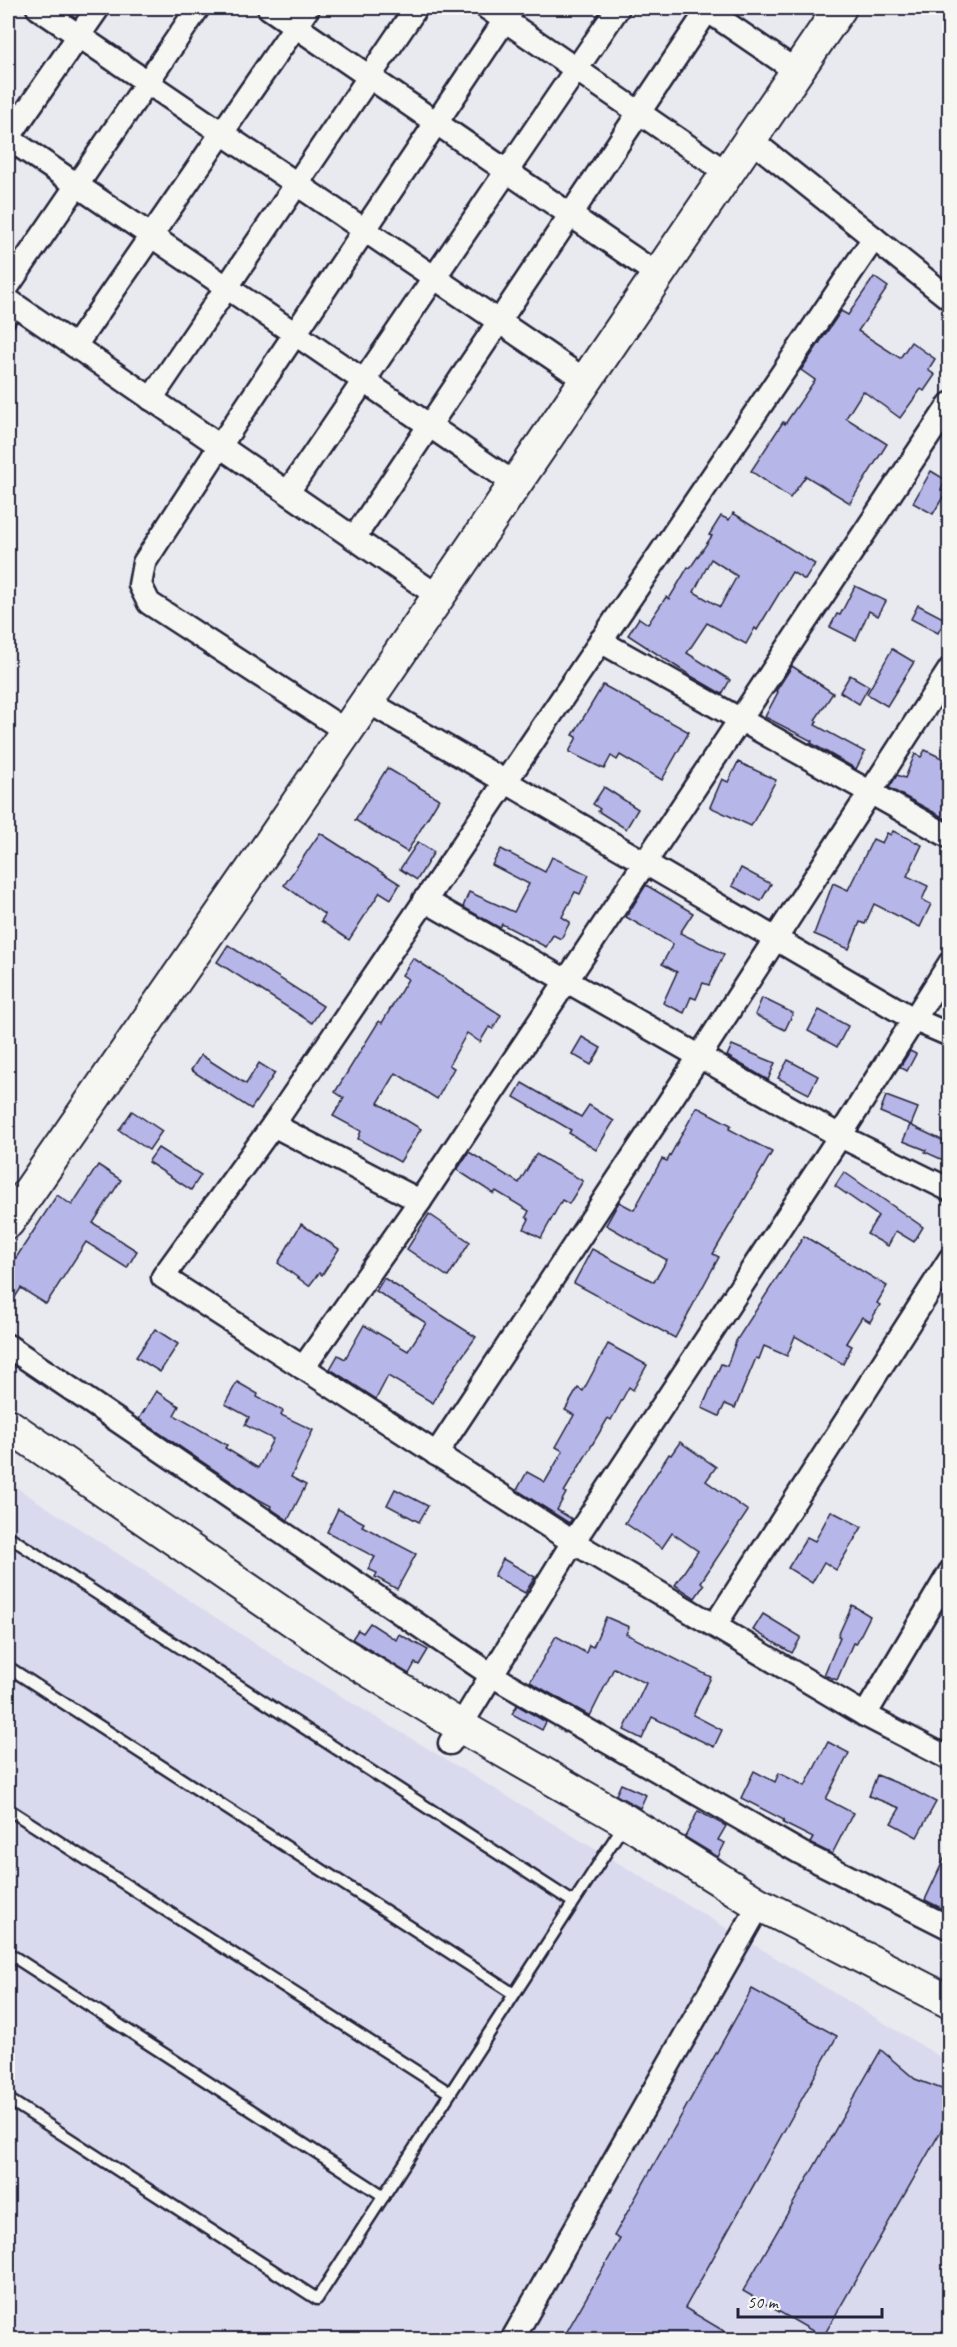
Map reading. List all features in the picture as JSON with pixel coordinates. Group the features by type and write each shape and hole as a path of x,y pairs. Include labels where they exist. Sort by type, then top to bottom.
{"street":[{"path":"38,8 585,381"},
{"path":"98,8 8,138 515,484"},
{"path":"8,286 198,8"},
{"path":"269,8 302,17 369,76 658,275"},
{"path":"152,399 416,8"},
{"path":"288,492 618,8"},
{"path":"354,538 707,8 796,71"},
{"path":"8,1222 840,8"},
{"path":"346,731 149,603 140,585 144,563 436,122 501,12 576,69 727,173"},
{"path":"75,346 302,17"},
{"path":"750,139 948,295"},
{"path":"874,238 273,1125 164,1277 573,1542 865,1714 950,1759"},
{"path":"11,310 75,346 438,596"},
{"path":"303,1368 420,1201 950,404"},
{"path":"600,641 950,837"},
{"path":"436,1454 699,1057 950,669"},
{"path":"367,701 915,1020 950,1035"},
{"path":"424,900 840,1136 950,1190"},
{"path":"455,1735 573,1542 840,1136 950,963"},
{"path":"273,1125 420,1201"},
{"path":"715,1625 950,1259"},
{"path":"8,1346 493,1676 801,1852 950,1928"},
{"path":"8,1425 342,1654 528,1786 621,1830 950,2002"},
{"path":"8,1449 455,1735"},
{"path":"865,1714 950,1572"},
{"path":"621,1830 752,1918 950,2023"},
{"path":"512,2340 752,1918"}],"lane":[{"path":"8,1536 573,1902"},
{"path":"8,1667 514,1994"},
{"path":"8,1809 450,2093"},
{"path":"8,2099 318,2299 621,1830"},
{"path":"8,1953 384,2196"}],"shaded area":[{"path":"8,1482 279,1659 949,2062 949,2339 8,2339"}],"building":[{"path":"874,277 888,287 858,331 900,358 911,342 935,359 928,370 935,375 924,391 921,389 900,418 863,391 846,418 887,444 850,503 806,476 790,498 751,471 783,422 785,424 815,380 801,370 841,311 848,315"},
{"path":"931,471 946,480 941,490 946,492 933,514 913,503"},
{"path":"733,513 815,564 805,580 792,572 746,644 707,623 687,653 730,680 722,694 628,635 639,618 648,624 666,597 669,599 688,567 690,568 712,536 709,535 721,516 729,520","holes":["711,559 737,576 720,607 694,592"]},
{"path":"855,586 886,601 878,616 869,611 856,640 830,627 837,614 840,615"},
{"path":"918,605 945,619 938,633 911,619"},
{"path":"892,649 914,662 887,706 867,694"},
{"path":"792,666 833,693 815,720 817,721 815,725 865,752 856,769 811,743 812,741 765,717 778,692 776,691"},
{"path":"850,675 869,686 859,704 840,692"},
{"path":"603,685 689,732 662,780 620,755 617,760 611,756 604,769 569,752 577,737 573,735"},
{"path":"925,750 950,762 950,821 889,788 897,775 905,778 915,754 921,757"},
{"path":"738,762 776,780 751,826 710,807 722,779 728,782"},
{"path":"387,768 439,799 407,852 355,820"},
{"path":"604,787 638,809 626,829 598,811 600,809 593,804"},
{"path":"893,831 922,845 907,876 928,886 922,900 931,904 920,927 874,904 865,924 860,922 849,949 814,934 833,883 848,890 873,839 882,843 887,833 891,835"},
{"path":"320,833 400,884 391,899 380,892 349,940 321,921 325,915 284,885"},
{"path":"418,842 434,852 417,880 400,869"},
{"path":"501,849 545,872 552,857 589,875 580,894 575,892 562,917 570,922 561,939 553,935 546,947 502,924 500,928 463,907 469,892 514,912 529,884 492,865"},
{"path":"741,868 771,884 761,901 732,886"},
{"path":"646,885 693,913 680,933 724,954 709,985 703,983 696,999 691,997 684,1013 663,1003 677,972 662,964 673,944 626,917"},
{"path":"228,945 323,1006 312,1023 217,962"},
{"path":"413,958 501,1015 493,1029 489,1027 480,1042 467,1033 449,1065 454,1068 437,1099 396,1073 378,1103 421,1129 400,1162 358,1139 361,1131 333,1116 344,1098 335,1092 379,1021 382,1023 408,979 402,975"},
{"path":"762,998 793,1013 785,1030 755,1015"},
{"path":"819,1010 848,1026 837,1047 808,1031"},
{"path":"582,1037 601,1048 591,1065 572,1054"},
{"path":"732,1045 775,1063 768,1080 727,1056"},
{"path":"910,1051 916,1054 907,1071 900,1067"},
{"path":"201,1055 246,1084 259,1063 275,1073 251,1109 191,1070"},
{"path":"788,1060 818,1076 809,1094 778,1078"},
{"path":"522,1083 581,1117 589,1105 614,1121 596,1150 569,1133 571,1130 514,1097"},
{"path":"886,1096 918,1108 911,1125 880,1112"},
{"path":"697,1107 731,1125 729,1129 772,1152 713,1254 719,1257 675,1338 574,1283 592,1249 654,1282 667,1260 606,1225 619,1202 634,1210 662,1159 667,1161"},
{"path":"132,1111 162,1131 149,1150 119,1130"},
{"path":"910,1125 950,1144 950,1163 903,1141"},
{"path":"158,1148 201,1175 191,1190 148,1162"},
{"path":"469,1152 519,1183 536,1154 583,1181 569,1204 562,1200 541,1238 524,1229 529,1219 526,1217 529,1211 496,1191 494,1194 457,1170"},
{"path":"98,1165 121,1180 93,1223 137,1251 127,1268 86,1242 46,1304 21,1288 8,1308 8,1270 57,1195 72,1205"},
{"path":"844,1172 923,1227 914,1242 896,1231 888,1246 867,1234 878,1216 835,1186"},
{"path":"429,1214 470,1242 448,1277 407,1249"},
{"path":"301,1224 339,1249 322,1275 319,1273 309,1286 278,1263"},
{"path":"804,1236 887,1286 870,1322 862,1317 846,1343 852,1346 843,1364 795,1336 787,1356 764,1346 759,1359 756,1358 735,1408 725,1404 719,1416 702,1408 721,1364 727,1366 736,1341"},
{"path":"384,1278 476,1337 448,1376 433,1403 388,1376 376,1399 330,1369 338,1355 345,1359 364,1325 408,1351 426,1323 376,1291"},
{"path":"155,1329 178,1344 160,1372 136,1357"},
{"path":"608,1344 647,1365 633,1390 629,1387 611,1420 608,1418 564,1492 566,1493 557,1510 572,1519 569,1523 517,1490 527,1472 545,1482 563,1451 556,1447 574,1415 565,1410 578,1388 583,1391"},
{"path":"237,1382 258,1394 257,1397 283,1411 281,1415 313,1430 291,1477 306,1485 288,1520 270,1508 271,1506 139,1419 156,1391 179,1406 174,1415 227,1445 225,1448 258,1468 273,1439 245,1425 249,1417 225,1404"},
{"path":"680,1442 716,1467 706,1481 748,1511 701,1582 704,1585 695,1598 675,1585 698,1551 672,1533 662,1548 625,1523 669,1454 671,1455"},
{"path":"395,1489 428,1506 419,1522 387,1505"},
{"path":"338,1509 364,1523 362,1526 416,1554 397,1589 375,1577 377,1573 368,1569 375,1557 327,1532"},
{"path":"831,1511 862,1527 836,1570 824,1562 812,1583 788,1568 807,1537 815,1541"},
{"path":"503,1559 535,1577 525,1593 494,1576"},
{"path":"852,1605 870,1616 856,1644 853,1643 837,1680 824,1675"},
{"path":"763,1614 801,1637 792,1653 753,1630"},
{"path":"606,1617 629,1627 626,1634 711,1677 693,1715 722,1730 714,1747 652,1717 642,1739 624,1730 646,1683 614,1668 590,1716 530,1682 556,1636 586,1653 589,1645 593,1647"},
{"path":"370,1623 396,1640 399,1634 428,1650 419,1665 415,1663 409,1674 352,1639 358,1630 363,1633"},
{"path":"517,1705 546,1722 542,1730 512,1714"},
{"path":"828,1742 849,1753 826,1799 853,1813 832,1854 810,1843 813,1838 783,1823 784,1820 741,1798 754,1771 775,1782 779,1773 805,1786"},
{"path":"877,1775 936,1802 917,1837 891,1823 900,1808 869,1796"},
{"path":"621,1784 646,1795 640,1808 616,1795"},
{"path":"698,1811 726,1826 718,1840 725,1843 718,1857 685,1837"},
{"path":"950,1846 950,1904 947,1911 925,1900"},
{"path":"752,1989 837,2036 685,2308 739,2340 562,2340 620,2239 614,2236"},
{"path":"881,2050 915,2079 950,2092 950,2115 823,2337 743,2291"}]}
